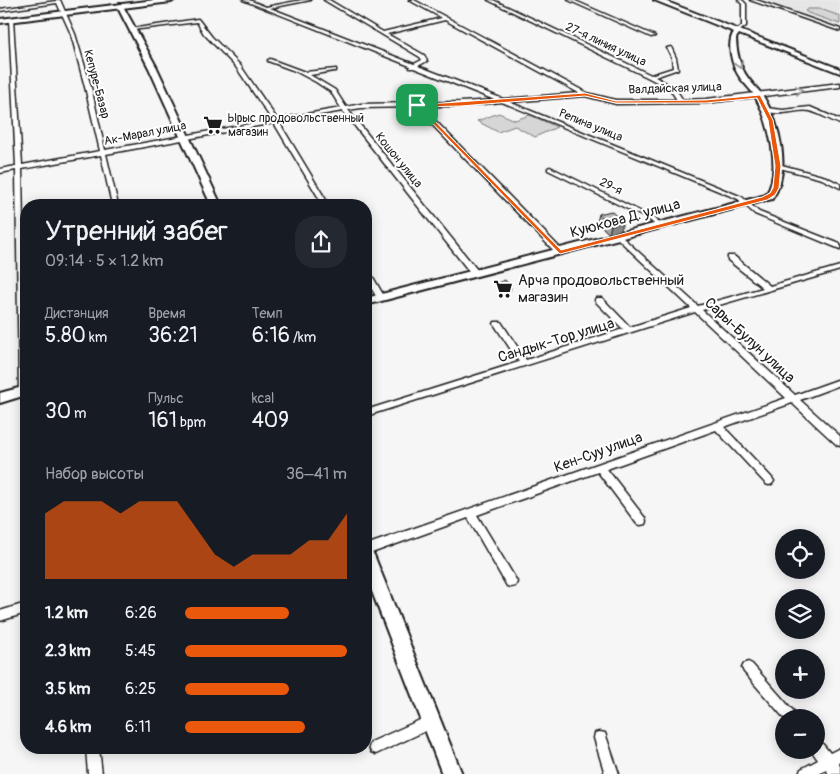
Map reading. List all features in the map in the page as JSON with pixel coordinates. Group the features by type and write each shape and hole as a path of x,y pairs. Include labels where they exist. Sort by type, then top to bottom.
{"main road":[{"path":"0,21 171,0"}],"street":[{"name":"Репина улица","path":"245,0 412,67 503,101 740,198 757,213 840,247"},
{"path":"266,8 309,0"},
{"path":"326,0 422,56 425,61 412,67"},
{"path":"411,0 585,94"},
{"name":"27-я линия улица","path":"490,0 672,88 681,101"},
{"path":"570,0 653,36"},
{"path":"657,0 840,70"},
{"name":"Валдайская улица","path":"740,0 744,4 744,26 733,38 732,43 742,74 759,96 770,120 778,166 776,188 773,194 764,199 746,203"},
{"path":"752,0 840,30"},
{"path":"0,10 59,1"},
{"name":"Кепуре-Базар","path":"59,1 73,34 88,87 114,199"},
{"path":"120,6 186,137 213,199"},
{"path":"383,33 445,19"},
{"path":"11,20 20,213"},
{"path":"132,29 198,20 203,31 236,63 276,121 322,199"},
{"path":"651,77 676,69 674,58 669,48"},
{"name":"Кошон улица","path":"270,60 304,74 333,91 344,109 475,273"},
{"path":"304,74 334,70"},
{"name":"Валдайская улица","path":"503,101 585,94 616,102 706,101 840,85"},
{"name":"Ак-Марал улица","path":"0,171 344,109 382,105 503,101"},
{"path":"417,105 560,252"},
{"path":"766,110 783,112 810,109 840,122"},
{"path":"778,166 824,178 840,186"},
{"name":"29-я","path":"550,169 650,218 660,226"},
{"name":"Куюкова Д. улица","path":"372,300 746,203"},
{"name":"Сары-Булун улица","path":"619,237 840,442"},
{"path":"731,258 769,289"},
{"name":"Сандык-Тор улица","path":"372,411 697,309 840,268"},
{"path":"372,282 382,298"},
{"path":"599,300 629,331"},
{"path":"498,324 524,364"},
{"name":"Кен-Суу улица","path":"372,548 840,382"},
{"path":"0,398 20,392"},
{"path":"716,425 769,481"},
{"path":"600,467 641,521"},
{"path":"471,514 511,582"},
{"path":"372,571 452,774"},
{"path":"0,616 20,610"},
{"path":"748,668 784,709"},
{"path":"376,746 431,722"},
{"path":"600,738 612,774"},
{"path":"93,754 95,774"},
{"path":"806,774 834,758 838,774"}],"shaded area":[{"path":"757,0 840,0 840,29"},
{"path":"808,9 820,9 840,16 840,24 808,13 805,11"},
{"path":"499,113 515,120 530,115 557,127 535,137 515,126 498,132 477,121"}],"building":[{"path":"611,211 623,222 611,225 599,214"},
{"path":"505,280 511,287 502,289 497,283"}],"place":[{"name":"Ырыс продовольственный магазин","path":"213,125"},
{"name":"Арча продовольственный магазин","path":"503,289"}],"route":[{"path":"585,94 616,102 706,101 759,96 770,120 778,166 776,188 770,197 764,199 560,252 417,105 461,104 585,94"}]}
